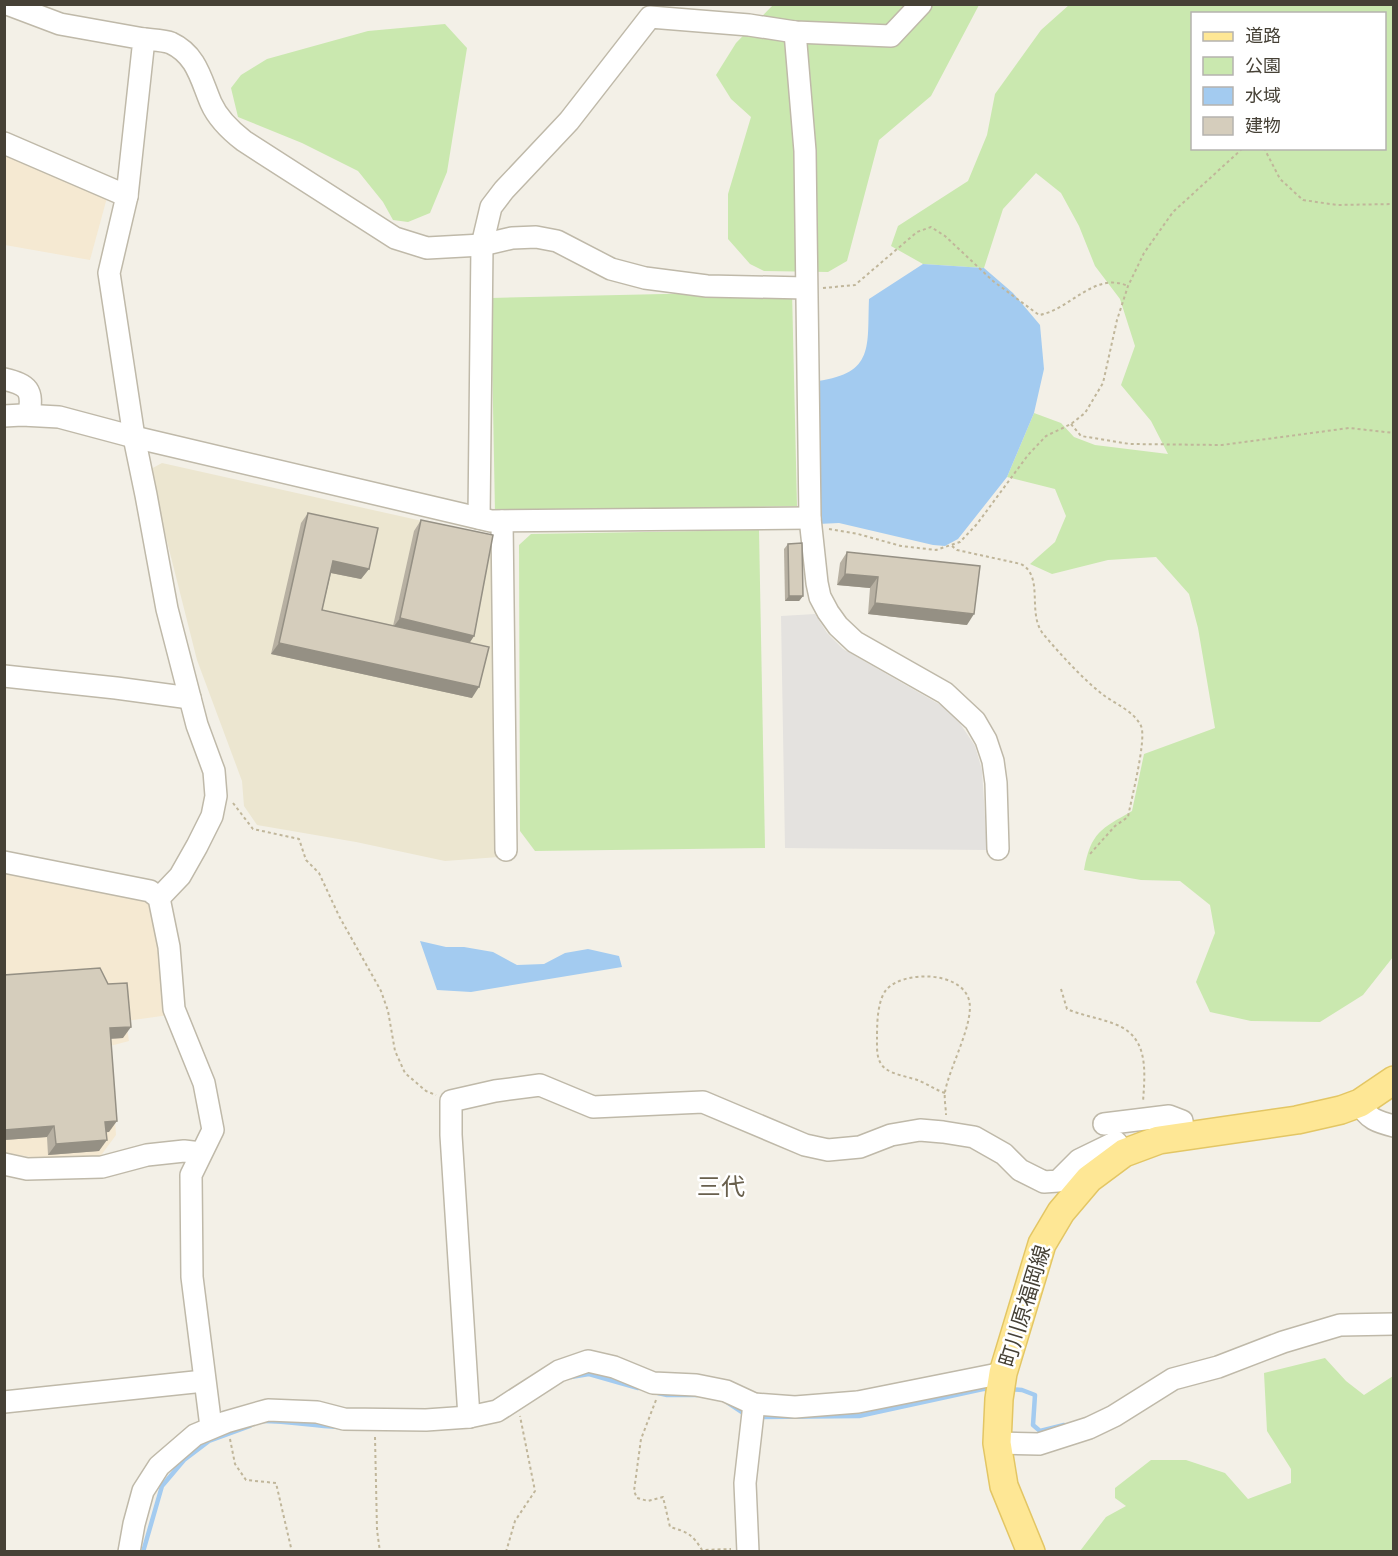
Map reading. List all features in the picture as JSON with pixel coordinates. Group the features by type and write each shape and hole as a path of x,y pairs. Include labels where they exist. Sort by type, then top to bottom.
{"main road":[{"name":"町川原福岡線","path":"1031,1551 1004,1486 997,1443 999,1399 1003,1373 1042,1244 1061,1212 1120,1148 1159,1140 1297,1120 1360,1103 1394,1080"}],"street":[{"path":"7,4 60,24 170,42 185,53 198,68 212,105 224,123 244,141 395,238 427,248 482,245 512,238 536,237 557,241 610,268 645,278 707,286 806,288"},
{"path":"479,518 482,245 491,207 569,121 650,17 749,25 795,32 891,36 921,4"},
{"path":"795,32 805,151 811,525 819,590 828,612 838,626 855,642 945,693 968,713 981,730 993,762 998,849"},
{"path":"144,39 128,196 109,273 134,437 167,609 189,698 214,771 215,800 212,816 180,876 159,897"},
{"path":"4,143 128,196"},
{"path":"4,380 20,383 27,388 32,398 29,415"},
{"path":"4,416 59,417 134,437 491,521 811,525"},
{"path":"502,521 506,850"},
{"path":"4,676 189,698"},
{"path":"4,862 150,891 159,897 169,947 174,1009 204,1083 213,1130 191,1175 192,1276 204,1381 219,1424"},
{"path":"470,1417 451,1135 451,1101 495,1091 540,1085 593,1107 703,1102 805,1145 828,1150 860,1147 891,1135 921,1131 947,1133 974,1137 1004,1154 1020,1170 1044,1182 1058,1180 1079,1160 1120,1148 1134,1119"},
{"path":"1360,1103 1365,1113 1394,1126"},
{"path":"1104,1124 1169,1116 1182,1121 1184,1138"},
{"path":"4,1164 27,1169 102,1167 147,1155 184,1151 201,1153"},
{"path":"1052,1181 1056,1192 1069,1203"},
{"path":"997,1443 1039,1444 1089,1428 1114,1416 1173,1378 1218,1367 1282,1342 1340,1325 1394,1324"},
{"path":"129,1551 143,1491 159,1466 195,1435 219,1424 268,1410 317,1412 344,1419 426,1420 470,1417 497,1412 559,1371 588,1361 614,1367 653,1383 696,1385 726,1391 754,1404 795,1407 858,1402 1003,1373"},
{"path":"4,1402 204,1381"},
{"path":"748,1550 745,1483 754,1404"}],"path":[{"path":"811,525 858,534 901,546 936,550 960,542 977,524 1046,436 1071,424 1085,413 1102,383 1117,320 1128,286 1144,254 1173,212 1241,150"},
{"path":"1265,150 1280,180 1303,200 1337,205 1394,204"},
{"path":"806,288 855,285 917,232 930,226 945,236 993,281 1039,315 1050,313 1101,283 1118,281 1128,286"},
{"path":"1071,424 1081,436 1130,444 1156,445 1222,445 1349,428 1394,433"},
{"path":"952,546 957,550 1021,564 1027,568 1033,575 1035,612 1044,635 1076,670 1103,695 1136,719 1142,727 1143,742 1128,817 1115,826 1090,854"},
{"path":"215,800 232,802 253,829 299,839 306,860 319,873 339,916 381,991 388,1011 395,1051 405,1073 426,1091 451,1101"},
{"path":"945,1094 922,1082 885,1069 878,1057 877,1028 881,1002 886,990 911,977 944,977 962,986 969,1000 968,1021 945,1094 947,1133"},
{"path":"1061,989 1067,1010 1116,1024 1133,1034 1142,1052 1145,1073 1143,1108 1134,1119"},
{"path":"660,1383 641,1439 634,1491 637,1498 648,1501 663,1497 670,1527 694,1537 702,1550 748,1550"},
{"path":"506,1551 515,1521 535,1491 516,1399"},
{"path":"375,1420 377,1530 380,1551"},
{"path":"219,1424 235,1464 246,1480 276,1483 292,1551"}],"shaded area":[{"path":"4,153 108,194 90,260 5,245"},
{"path":"162,463 494,537 499,857 445,861 356,842 257,825 244,806 242,781 197,660 149,470"},
{"path":"815,614 827,633 843,649 944,707 959,722 975,746 982,770 987,850 785,848 781,616"},
{"path":"5,868 154,903 169,1015 126,1021 129,1041 110,1046 116,1135 99,1158 38,1158 5,1153"}],"green space":[{"path":"773,5 979,5 931,96 879,140 847,261 828,272 764,271 750,264 728,239 728,194 751,117 731,99 716,75 736,43"},
{"path":"1069,5 1393,5 1393,957 1363,995 1320,1022 1251,1021 1210,1012 1196,982 1215,933 1210,905 1180,881 1141,880 1084,870 1094,839 1112,822 1132,811 1144,754 1215,728 1198,628 1189,594 1156,557 1108,560 1052,574 1030,564 1055,542 1066,516 1055,489 1007,477 1034,413 1061,423 1074,437 1095,445 1168,454 1151,421 1121,385 1135,346 1120,299 1095,266 1079,226 1061,193 1036,173 1003,209 984,268 923,264 891,246 898,226 968,181 987,135 995,94 1041,30"},
{"path":"445,24 467,48 447,172 430,213 408,222 393,220 383,202 358,171 302,143 238,117 231,88 241,75 267,59 368,31"},
{"path":"792,291 797,506 495,513 491,298"},
{"path":"759,530 765,848 535,851 520,831 519,545 531,534"},
{"path":"1325,1358 1346,1381 1364,1395 1393,1376 1393,1551 1080,1551 1106,1517 1126,1506 1115,1498 1115,1488 1151,1460 1186,1460 1225,1473 1248,1499 1291,1483 1291,1469 1267,1431 1264,1373"}],"water":[{"path":"923,264 984,268 1013,293 1040,325 1044,369 1034,413 1007,477 958,539 945,546 839,523 818,524 818,381 836,377 859,364 867,343 869,299"},
{"path":"420,941 446,947 464,947 493,952 517,965 544,964 565,953 588,949 619,956 622,967 471,992 437,990"}],"building":[{"path":"308,513 378,528 369,569 333,561 322,610 489,647 479,687 279,643"},
{"path":"421,520 493,535 474,636 400,618"},
{"path":"802,543 803,596 789,596 788,544"},
{"path":"847,552 980,566 974,614 875,603 878,577 845,574"},
{"path":"100,968 108,984 127,983 131,1027 110,1028 117,1121 105,1122 107,1140 56,1144 54,1126 4,1130 4,975"}],"waterway":[{"path":"571,1377 589,1374 638,1388"},
{"path":"758,1417 859,1416 992,1389"},
{"path":"1010,1389 1022,1390 1035,1395 1033,1425 1040,1431 1064,1425"},
{"path":"658,1393 697,1395"},
{"path":"728,1403 746,1415"},
{"path":"263,1421 338,1427"},
{"path":"143,1552 162,1486 184,1460 209,1441 250,1426"}],"district":[{"name":"三代","path":"721,1187"}]}
